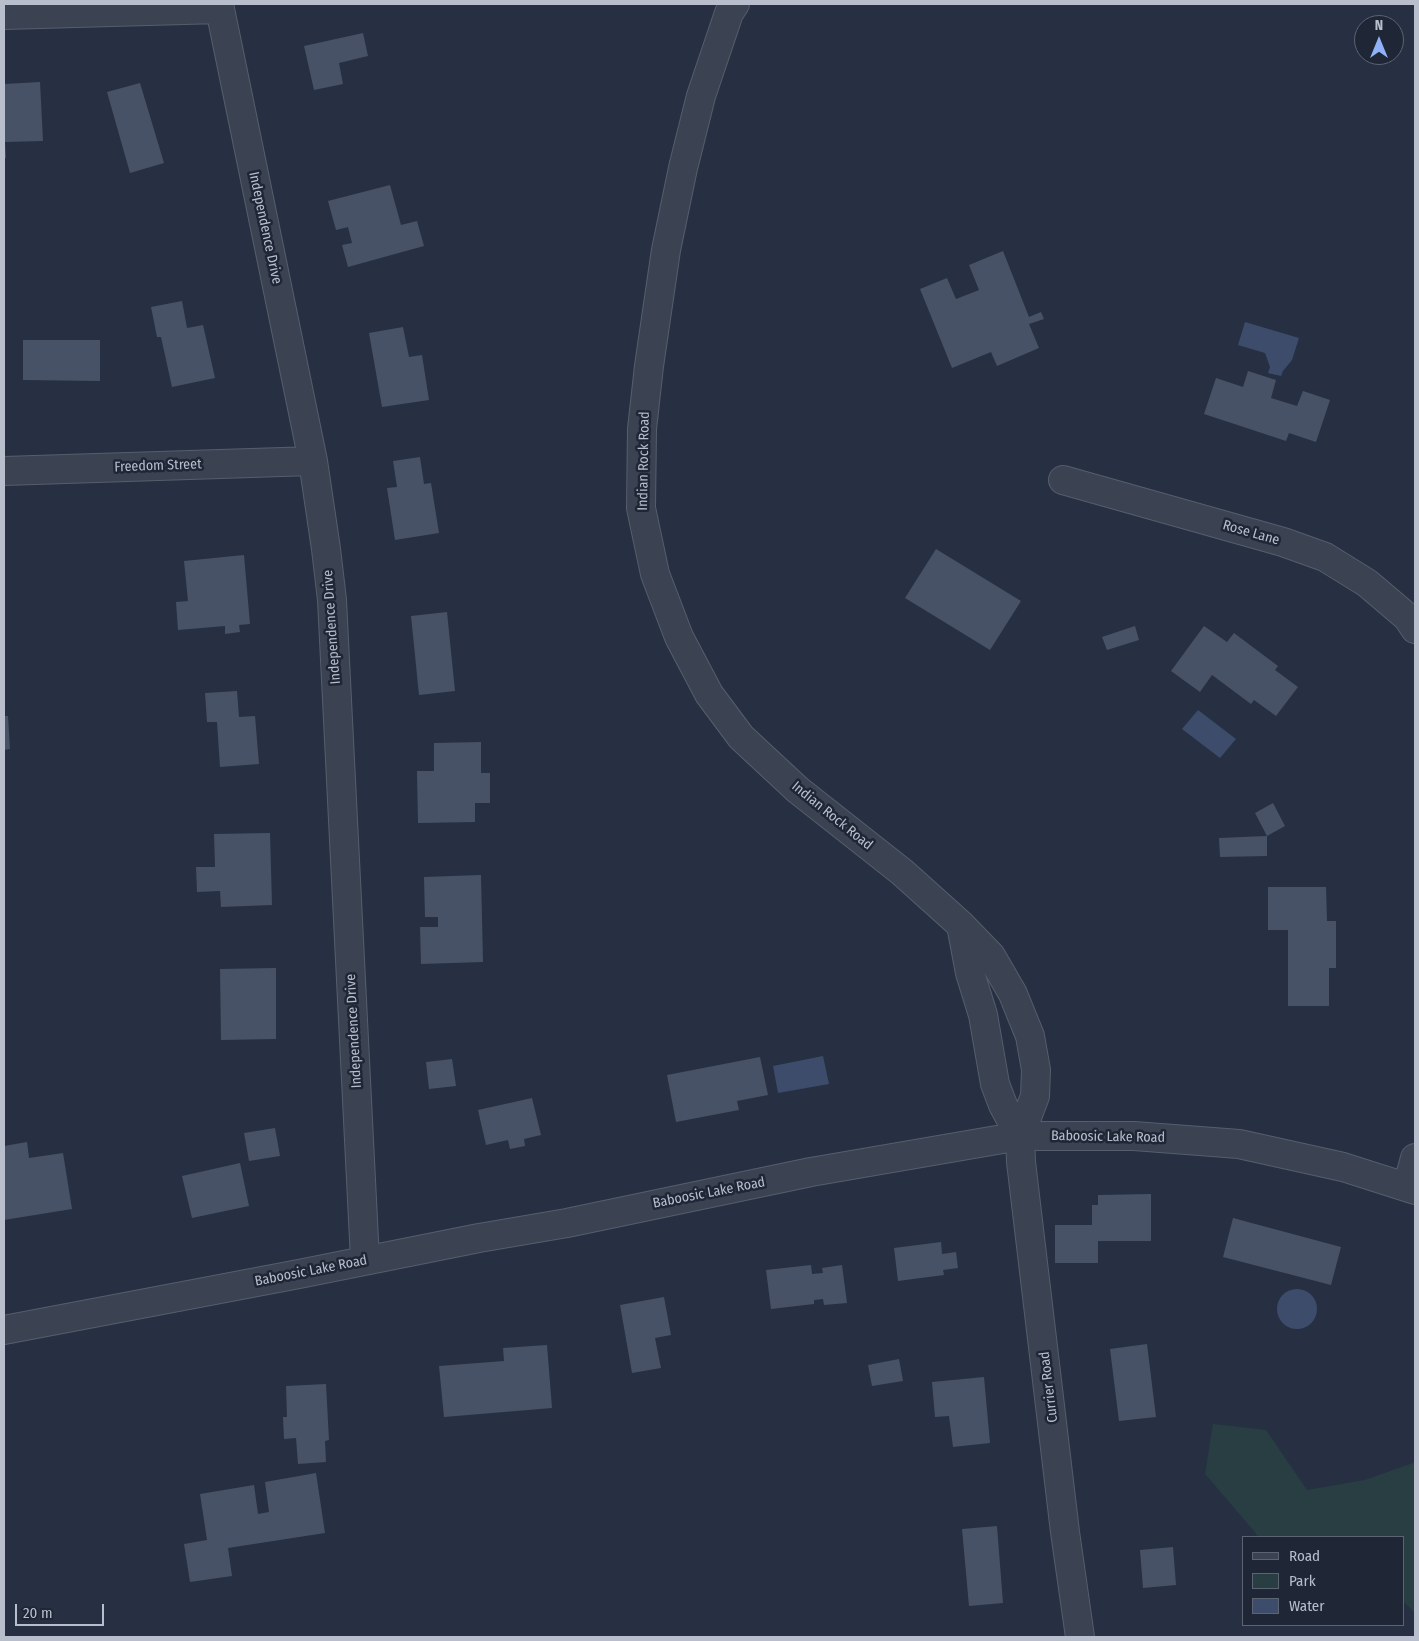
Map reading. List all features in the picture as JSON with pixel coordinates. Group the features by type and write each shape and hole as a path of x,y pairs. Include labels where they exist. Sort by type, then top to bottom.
{"street":[{"name":"Indian Rock Road","path":"735,4 729,13 701,96 683,168 666,250 642,428 641,508 655,574 679,637 709,694 741,737 798,790 902,872 961,925 991,956 1013,994 1030,1036 1036,1070 1035,1096 1020,1136"},
{"path":"4,15 220,7"},
{"name":"Independence Drive","path":"220,7 313,461 326,548 332,600 366,1260"},
{"name":"Freedom Street","path":"4,471 313,461"},
{"name":"Rose Lane","path":"1063,480 1283,542 1325,557 1367,583 1407,617 1415,629"},
{"path":"961,925 970,972 983,1015 995,1084 1003,1105 1020,1136"},
{"name":"Baboosic Lake Road","path":"4,1330 567,1223 820,1170 1020,1136 1134,1136 1239,1144 1343,1167 1411,1189"},
{"name":"Currier Road","path":"1020,1136 1021,1162 1065,1532 1080,1637"},
{"path":"1411,1189 1415,1158"}],"green space":[{"path":"1213,1424 1266,1430 1307,1490 1365,1480 1413,1463 1415,1460 1415,1613 1404,1602 1404,1536 1257,1536 1205,1474"}],"water":[{"path":"1245,322 1299,338 1292,360 1281,376 1268,373 1270,367 1265,353 1238,345"},
{"path":"1198,710 1236,739 1220,758 1182,729"},
{"path":"823,1056 829,1084 778,1093 773,1066"},
{"path":"1301,1289 1308,1292 1314,1298 1317,1309 1316,1317 1308,1326 1301,1329 1293,1329 1286,1326 1278,1317 1277,1305 1280,1298 1289,1290"}],"building":[{"path":"363,33 368,56 339,63 343,84 314,90 304,46"},
{"path":"40,82 43,141 5,142 6,158 4,158 4,84"},
{"path":"140,83 164,163 130,173 107,92"},
{"path":"390,185 401,225 417,221 424,246 348,267 342,245 352,243 348,227 336,230 328,201"},
{"path":"1003,251 1029,317 1041,312 1044,319 1029,324 1039,348 997,366 991,352 952,368 920,289 947,278 956,299 979,290 969,265"},
{"path":"182,301 187,328 203,325 215,378 172,387 161,337 157,337 151,307"},
{"path":"403,327 409,357 422,355 429,400 382,407 369,333"},
{"path":"23,340 100,340 100,381 23,380"},
{"path":"1248,371 1276,380 1271,398 1297,406 1303,391 1330,400 1316,442 1289,433 1286,441 1204,414 1216,378 1243,387"},
{"path":"420,457 424,484 431,483 439,533 395,540 387,488 397,487 393,461"},
{"path":"936,549 1021,601 990,650 905,598"},
{"path":"244,555 250,624 239,625 240,632 225,634 225,626 178,630 176,602 188,601 184,561"},
{"path":"447,612 455,691 419,695 411,616"},
{"path":"1135,626 1139,640 1107,650 1102,637"},
{"path":"1204,626 1227,642 1234,633 1278,666 1275,670 1298,687 1276,716 1254,700 1251,704 1212,675 1200,692 1171,671"},
{"path":"237,691 239,717 255,716 259,764 220,767 217,722 207,722 205,693"},
{"path":"4,716 8,716 10,749 4,750"},
{"path":"481,742 481,773 490,773 490,803 475,803 475,822 418,823 417,771 434,771 434,743"},
{"path":"1273,803 1285,826 1267,836 1255,813"},
{"path":"270,833 272,905 221,907 220,891 197,892 196,867 215,867 214,834"},
{"path":"1267,836 1267,856 1220,857 1219,838"},
{"path":"481,875 483,962 421,964 420,927 438,927 438,917 425,917 424,877"},
{"path":"1268,887 1326,887 1327,921 1336,921 1336,968 1329,968 1329,1006 1288,1006 1288,930 1268,930"},
{"path":"276,968 276,1039 221,1040 220,969"},
{"path":"760,1057 768,1095 737,1101 739,1110 676,1122 667,1075"},
{"path":"452,1059 456,1086 429,1089 426,1062"},
{"path":"532,1098 541,1135 524,1139 525,1146 510,1149 508,1140 486,1145 478,1110"},
{"path":"275,1128 280,1156 249,1161 244,1133"},
{"path":"27,1142 29,1158 63,1153 72,1209 4,1220 4,1146"},
{"path":"240,1163 249,1206 192,1218 182,1176"},
{"path":"1151,1194 1151,1241 1098,1241 1098,1263 1055,1263 1055,1225 1092,1225 1092,1205 1098,1205 1098,1195"},
{"path":"1233,1218 1341,1247 1331,1285 1223,1257"},
{"path":"941,1242 942,1254 956,1252 958,1268 943,1270 944,1275 898,1281 894,1248"},
{"path":"811,1265 812,1274 823,1273 822,1268 842,1265 847,1303 824,1305 823,1299 814,1300 814,1304 771,1309 766,1270"},
{"path":"664,1297 671,1335 655,1338 661,1368 632,1373 620,1305"},
{"path":"1147,1344 1156,1417 1119,1421 1110,1349"},
{"path":"547,1345 552,1408 444,1417 439,1366 504,1361 503,1348"},
{"path":"899,1359 903,1381 872,1386 868,1365"},
{"path":"984,1377 990,1443 953,1447 949,1416 935,1417 932,1382"},
{"path":"326,1384 329,1440 325,1441 326,1462 298,1464 296,1438 284,1439 283,1417 287,1417 286,1386"},
{"path":"316,1473 325,1533 228,1548 232,1576 190,1582 184,1544 207,1540 200,1494 254,1485 258,1514 269,1512 265,1482"},
{"path":"997,1526 1003,1603 969,1606 962,1529"},
{"path":"1173,1547 1176,1585 1143,1588 1140,1550"}]}
